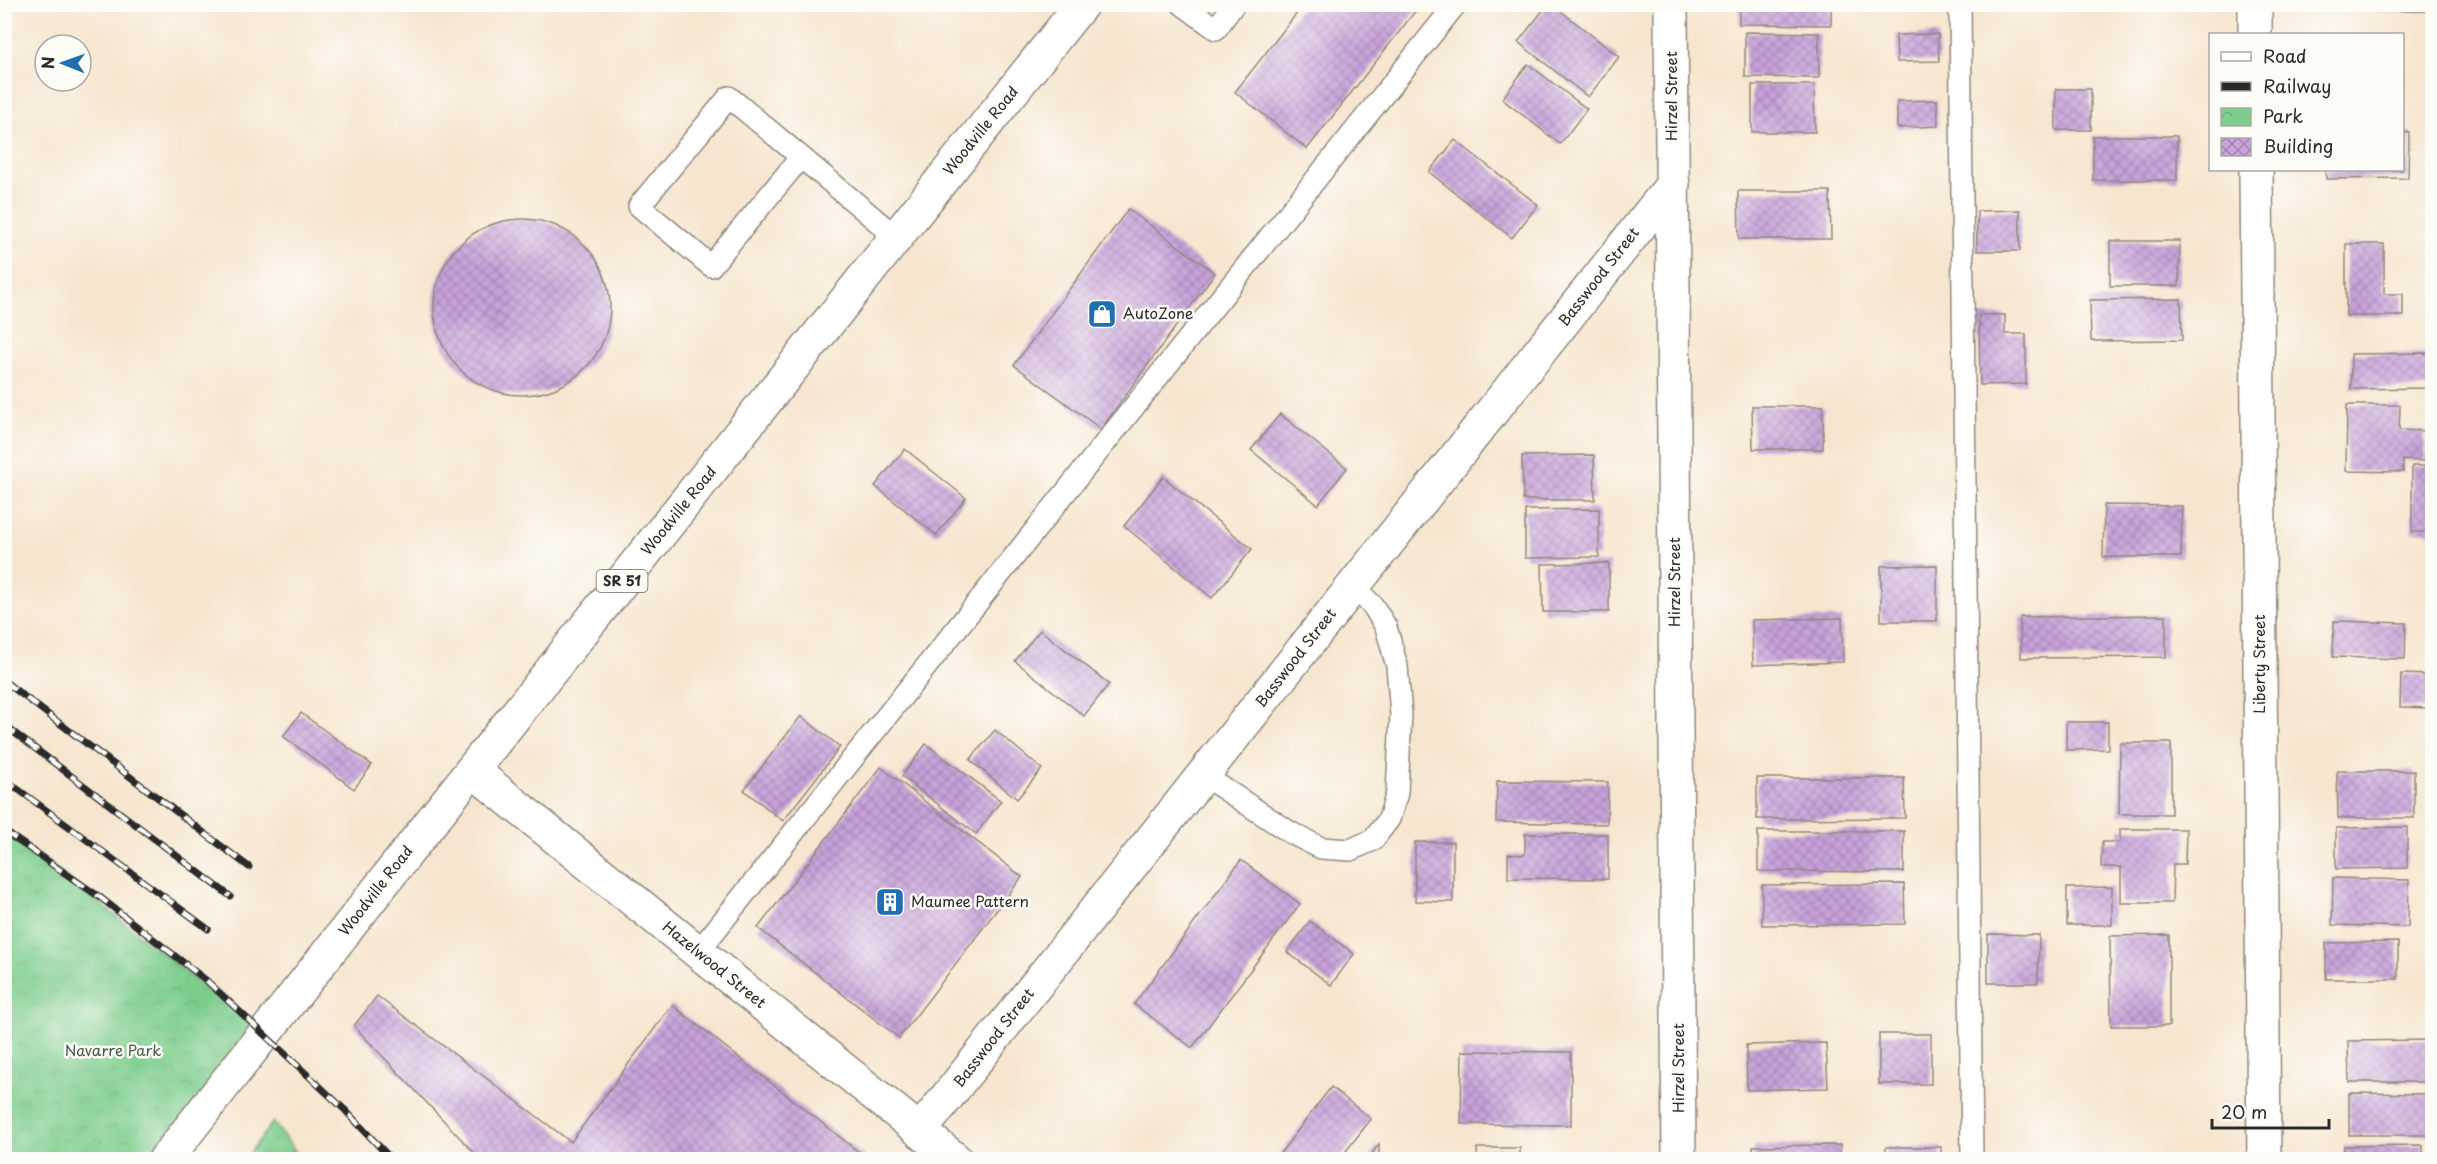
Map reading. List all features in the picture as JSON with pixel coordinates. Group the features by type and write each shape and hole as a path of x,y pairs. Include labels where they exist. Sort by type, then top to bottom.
{"street":[{"name":"Woodville Road","path":"165,1160 472,770 1082,4"},
{"name":"Hirzel Street","path":"1671,4 1679,1160"},
{"path":"2255,4 2255,33"},
{"name":"Liberty Street","path":"2256,171 2264,1160"},
{"name":"Basswood Street","path":"920,1131 1672,184"},
{"name":"Hazelwood Street","path":"472,770 956,1160"}],"lane":[{"path":"1182,4 1216,29 1234,4"},
{"path":"698,952 1456,4"},
{"path":"1960,4 1971,1160"},
{"path":"801,157 711,266 639,206 729,97 801,157 896,237"},
{"path":"1203,775 1291,833 1321,848 1350,850 1373,840 1389,819 1397,793 1401,715 1397,666 1386,627 1373,606 1353,586"}],"green space":[{"name":"Navarre Park","path":"4,833 39,855 264,1034 168,1159 5,1159"},
{"path":"273,1122 301,1159 245,1159"}],"building":[{"path":"1304,4 1421,4 1307,149 1235,92"},
{"path":"1548,4 1552,4 1619,57 1588,97 1518,42"},
{"path":"1739,4 1831,4 1831,25 1739,24"},
{"path":"2328,4 2432,4 2432,11 2328,10"},
{"path":"1745,32 1819,33 1819,78 1745,77"},
{"path":"1938,34 1939,61 1897,62 1896,35"},
{"path":"1528,64 1587,109 1560,144 1502,99"},
{"path":"1752,85 1814,85 1815,132 1752,132"},
{"path":"2056,89 2091,89 2091,130 2056,130"},
{"path":"1937,100 1938,126 1897,128 1897,101"},
{"path":"2404,132 2409,132 2408,178 2326,179 2325,171 2404,171"},
{"path":"2093,136 2177,136 2177,180 2093,180"},
{"path":"1455,140 1538,205 1512,238 1429,172"},
{"path":"1738,191 1830,191 1831,239 1739,239"},
{"path":"1128,209 1215,273 1101,429 1014,365"},
{"path":"2020,210 2020,251 1977,251 1977,211"},
{"path":"522,219 556,226 571,234 584,245 595,258 603,273 610,307 603,341 595,356 584,369 571,380 556,388 522,395 488,388 473,380 460,369 449,356 441,341 434,307 441,273 449,258 460,245 473,234 488,226"},
{"path":"2110,241 2180,241 2179,286 2110,286"},
{"path":"2346,244 2384,244 2384,294 2403,294 2403,316 2346,316"},
{"path":"2181,299 2182,340 2091,341 2090,300"},
{"path":"1979,315 2005,315 2005,334 2026,334 2026,384 1980,385"},
{"path":"2432,353 2432,388 2351,389 2351,354"},
{"path":"2347,405 2400,405 2399,430 2425,431 2425,461 2403,460 2403,472 2346,471"},
{"path":"1752,406 1823,406 1823,449 1753,449"},
{"path":"1280,414 1347,468 1318,505 1251,450"},
{"path":"905,449 966,498 936,535 875,486"},
{"path":"1594,455 1595,500 1523,500 1522,456"},
{"path":"2412,466 2432,466 2432,532 2412,532"},
{"path":"1163,477 1252,549 1212,598 1124,526"},
{"path":"2104,505 2182,506 2181,557 2103,557"},
{"path":"1599,509 1599,557 1525,558 1525,510"},
{"path":"1609,563 1609,612 1543,612 1542,564"},
{"path":"1937,565 1937,621 1881,621 1881,566"},
{"path":"2166,615 2166,657 2021,658 2020,617"},
{"path":"1842,618 1843,662 1753,665 1752,620"},
{"path":"2334,621 2406,623 2405,659 2333,657"},
{"path":"1040,630 1109,684 1084,716 1015,661"},
{"path":"2401,674 2432,675 2432,708 2400,707"},
{"path":"301,713 372,765 354,789 283,736"},
{"path":"801,716 840,747 783,821 744,790"},
{"path":"2066,722 2108,722 2108,749 2066,750"},
{"path":"995,730 1042,769 1017,799 970,760"},
{"path":"2120,743 2171,743 2171,814 2119,814"},
{"path":"926,744 1001,801 976,834 902,776"},
{"name":"Maumee Pattern","path":"881,767 1022,877 899,1038 758,928"},
{"path":"2337,771 2414,771 2414,818 2338,818"},
{"path":"1757,778 1904,778 1905,818 1757,819"},
{"path":"1497,781 1608,782 1607,824 1496,822"},
{"path":"2407,827 2407,868 2336,869 2336,828"},
{"path":"2120,829 2186,829 2185,864 2173,864 2172,903 2121,903 2121,867 2101,867 2102,842 2120,842"},
{"path":"1758,831 1904,831 1904,872 1758,871"},
{"path":"1525,834 1608,834 1608,879 1508,878 1508,854 1525,855"},
{"path":"1415,842 1453,842 1453,902 1415,901"},
{"path":"1241,860 1300,904 1192,1048 1134,1004"},
{"path":"2333,878 2409,880 2408,927 2332,925"},
{"path":"1904,884 1905,924 1762,925 1762,885"},
{"path":"2112,887 2112,925 2067,925 2067,888"},
{"path":"1310,921 1354,954 1331,985 1287,952"},
{"path":"1988,934 2039,935 2038,983 1988,983"},
{"path":"2169,935 2169,1026 2111,1026 2110,936"},
{"path":"2398,942 2398,979 2326,979 2326,943"},
{"path":"377,996 571,1142 672,1005 869,1160 481,1160 354,1026"},
{"path":"1879,1034 1931,1034 1931,1084 1879,1084"},
{"path":"2432,1040 2432,1082 2349,1082 2348,1041"},
{"path":"1826,1043 1828,1088 1747,1090 1746,1045"},
{"path":"1462,1051 1571,1052 1571,1125 1461,1124"},
{"path":"1331,1087 1371,1119 1339,1160 1275,1160"},
{"path":"2349,1093 2432,1094 2432,1135 2349,1135"},
{"path":"1379,1144 1379,1160 1367,1160"},
{"path":"1840,1145 1840,1160 1754,1160 1753,1146"},
{"path":"2423,1145 2423,1160 2344,1160 2344,1146"},
{"path":"1886,1147 1941,1147 1941,1160 1886,1160"},
{"path":"1477,1148 1520,1148 1520,1160 1477,1160"}],"railway":[{"path":"4,681 249,867"},
{"path":"4,725 230,896"},
{"path":"4,779 208,929"},
{"path":"4,831 101,898 207,981 345,1110 392,1160"}],"place":[{"name":"AutoZone","path":"1102,314"},
{"name":"Maumee Pattern","path":"890,902"}]}
